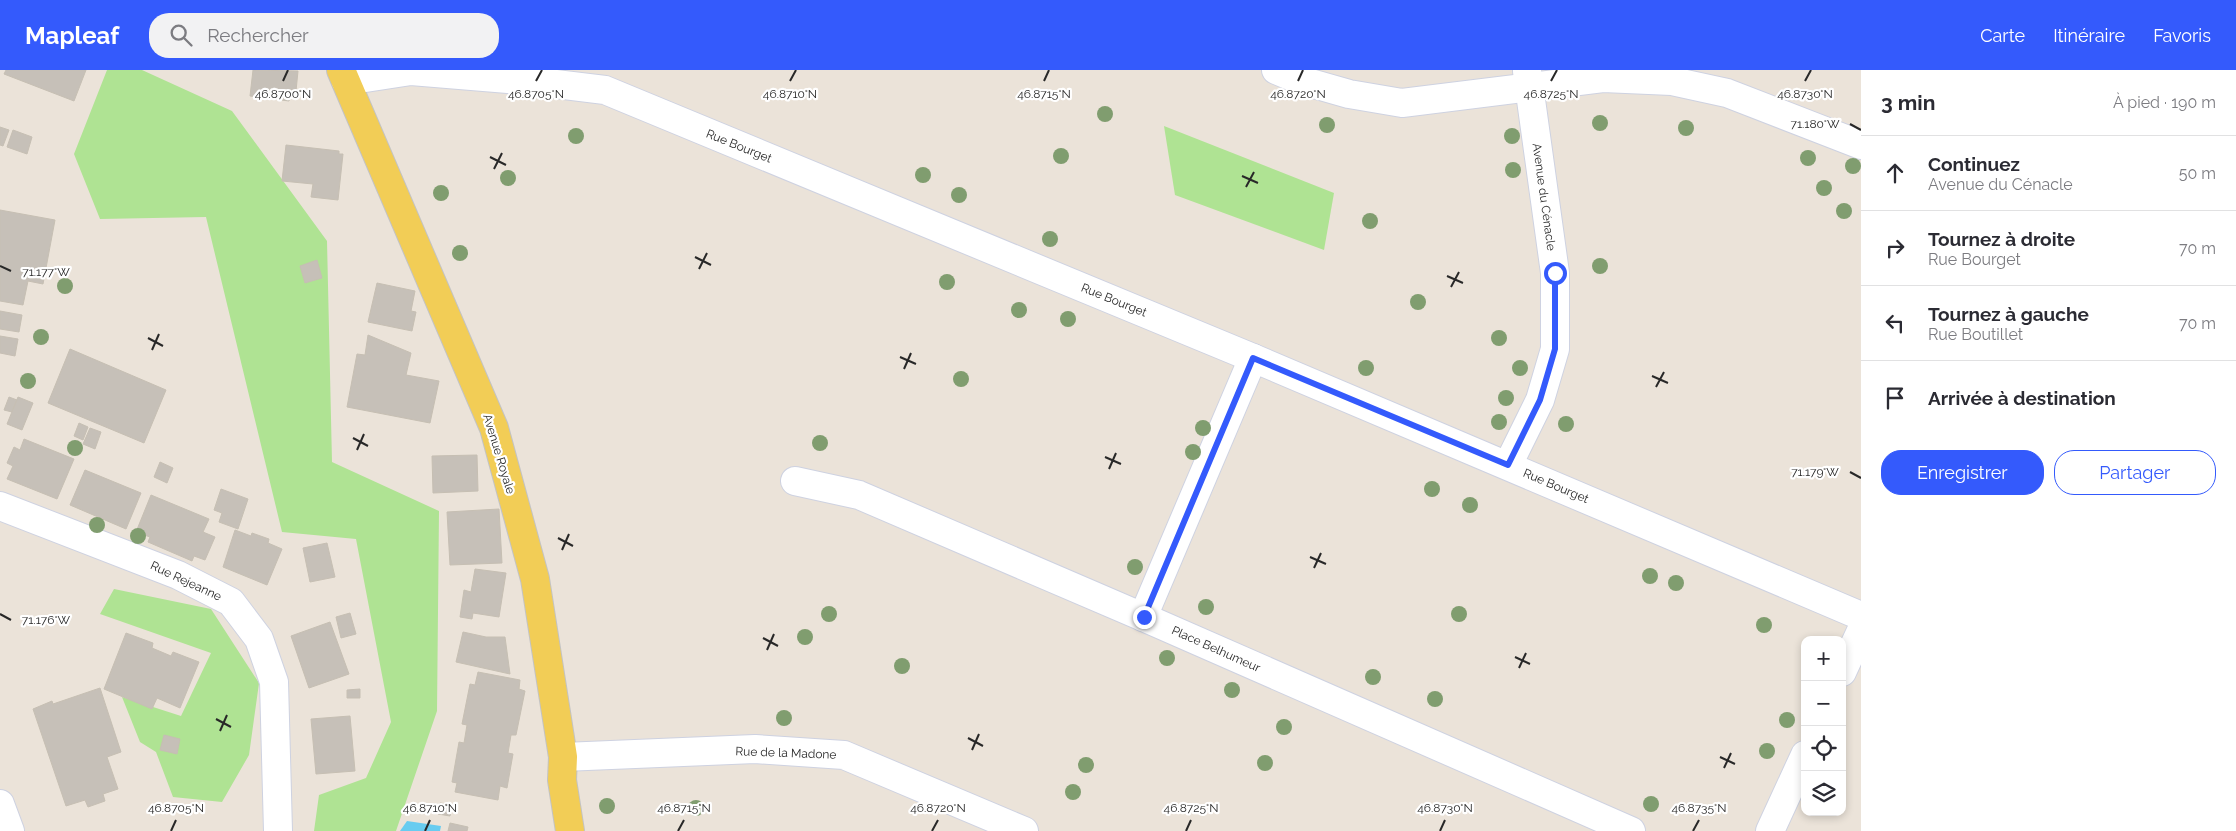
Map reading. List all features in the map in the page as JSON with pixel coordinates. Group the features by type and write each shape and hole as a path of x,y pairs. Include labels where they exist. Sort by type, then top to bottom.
{"main road":[{"name":"Avenue Royale","path":"343,75 494,428 535,579 564,757 562,780 570,831"}],"street":[{"path":"1276,70 1300,80 1349,94 1402,103 1528,79 1603,78 1672,81 1728,93 1861,145"},
{"name":"Rue Bourget","path":"343,75 411,71 533,75 605,90 1253,358 1861,616"},
{"name":"Avenue du Cénacle","path":"1508,465 1540,400 1555,349 1555,273 1528,79"},
{"path":"1144,617 1253,358"},
{"name":"Place Belhumeur","path":"795,482 859,496 1144,617 1631,831"},
{"name":"Rue Rejeanne","path":"0,506 178,575 231,602 259,639 274,682 278,831"},
{"path":"1846,663 1861,631"},
{"name":"Rue de la Madone","path":"564,757 755,750 844,755 1024,831"},
{"path":"1770,831 1801,764"},
{"path":"0,804 10,831"}],"green space":[{"path":"107,70 142,70 232,111 327,241 332,462 439,511 437,711 396,831 314,831 319,795 366,778 391,722 356,539 282,532 206,217 100,219 74,154"},
{"path":"1164,126 1334,193 1324,250 1175,195"},
{"path":"114,589 211,609 259,683 249,755 222,802 173,797 156,752 140,742 122,697 181,716 211,653 100,614"}],"water":[{"path":"407,821 441,826 440,831 400,831"}],"building":[{"path":"6,70 86,70 74,101 4,74"},
{"path":"253,70 298,71 296,91 290,90 289,101 250,96"},
{"path":"0,127 9,130 3,146 0,145"},
{"path":"13,130 32,137 27,154 7,147"},
{"path":"286,145 339,151 339,154 343,154 338,200 311,197 313,184 282,181"},
{"path":"0,210 55,220 43,284 28,281 23,305 0,301"},
{"path":"317,260 322,278 305,283 300,266"},
{"path":"377,283 415,291 411,311 416,312 412,331 368,322"},
{"path":"0,311 22,315 19,332 0,329"},
{"path":"368,335 411,353 406,375 439,381 430,423 347,407 357,354 365,355"},
{"path":"0,336 18,339 15,356 0,353"},
{"path":"70,349 166,390 144,443 48,403"},
{"path":"9,397 17,400 12,412 4,410"},
{"path":"18,397 33,403 22,430 7,424"},
{"path":"79,423 88,427 83,440 74,436"},
{"path":"90,428 101,432 95,449 83,444"},
{"path":"24,439 74,459 57,499 7,479 13,466 7,463 14,447 20,450"},
{"path":"477,455 478,491 433,493 432,456"},
{"path":"160,462 173,468 167,483 154,477"},
{"path":"85,470 141,493 126,529 70,505"},
{"path":"221,489 248,499 238,529 219,522 222,513 214,510"},
{"path":"151,495 209,519 203,532 215,537 205,560 194,556 192,561 148,542 150,537 136,532"},
{"path":"499,509 502,563 450,565 447,512"},
{"path":"235,530 251,536 252,533 269,539 268,543 282,549 267,585 223,567"},
{"path":"327,543 335,577 310,582 303,548"},
{"path":"475,569 506,573 499,617 473,613 472,619 460,617 464,590 471,592"},
{"path":"350,613 356,634 341,638 336,617"},
{"path":"330,622 349,674 309,688 291,636"},
{"path":"463,632 486,637 505,637 510,674 456,662"},
{"path":"126,633 153,643 152,648 171,656 173,652 199,662 180,708 157,698 152,709 104,689"},
{"path":"478,672 520,680 519,689 525,691 516,735 511,735 508,753 513,754 507,788 500,786 498,800 455,792 457,783 452,782 459,742 464,743 467,725 462,724 470,684 475,685"},
{"path":"100,688 121,752 107,757 118,789 103,794 105,801 88,807 85,800 66,806 33,709 52,701 53,704"},
{"path":"360,689 360,698 347,698 347,690"},
{"path":"350,716 355,771 316,774 311,719"},
{"path":"164,735 180,739 177,754 160,750"},
{"path":"440,803 452,805 450,816 438,814"},
{"path":"450,823 468,827 467,831 448,831"}],"route":[{"path":"1144,617 1253,358 1508,465 1540,400 1555,349 1555,273"}]}
